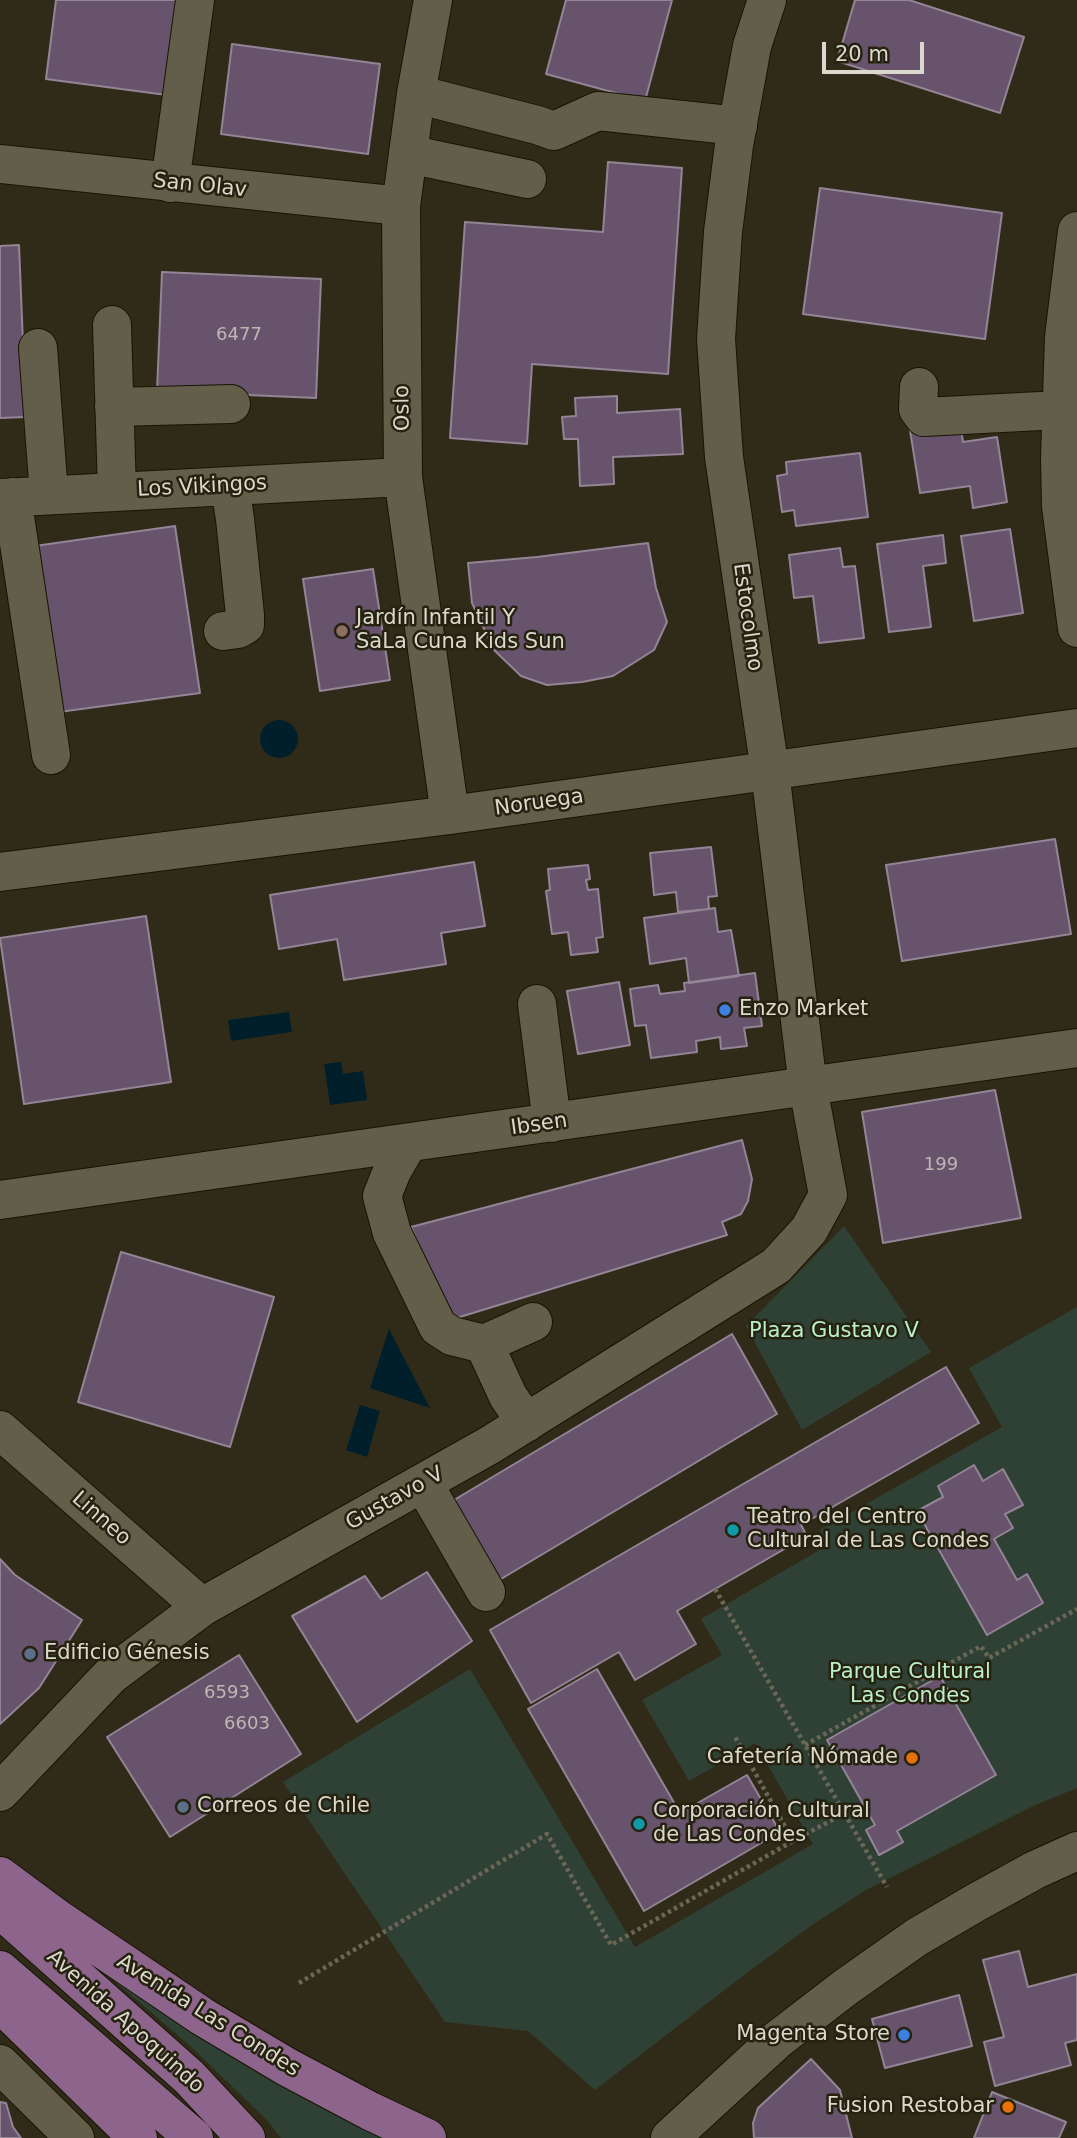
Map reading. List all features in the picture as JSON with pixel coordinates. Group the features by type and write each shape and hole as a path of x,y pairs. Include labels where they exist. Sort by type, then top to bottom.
{"main road":[{"name":"Avenida Las Condes","path":"0,1876 58,1919 203,2017 287,2067 426,2138"},
{"name":"Avenida Apoquindo","path":"0,1909 189,2077 246,2138"},
{"path":"0,1970 194,2138"},
{"path":"0,2003 138,2138"}],"street":[{"path":"170,183 195,0"},
{"name":"Oslo","path":"433,0 416,94 401,206 403,477 450,815"},
{"name":"Estocolmo","path":"767,0 752,46 738,126 723,232 716,339 724,457 770,771 808,1087 828,1195 809,1230"},
{"path":"416,94 554,131 598,111 738,126"},
{"path":"408,153 527,179"},
{"name":"San Olav","path":"0,164 401,206"},
{"path":"1077,231 1064,337 1060,410 1061,506 1077,628"},
{"path":"112,325 117,492"},
{"path":"38,348 49,495"},
{"path":"919,387 918,409 924,417 1060,410"},
{"path":"114,407 230,404"},
{"name":"Los Vikingos","path":"6,497 403,477"},
{"path":"223,631 238,629 244,625 245,615 230,486"},
{"path":"6,497 51,755"},
{"name":"Noruega","path":"0,872 450,815 1077,728"},
{"path":"537,1004 552,1123"},
{"name":"Ibsen","path":"0,1200 1077,1048"},
{"path":"408,1143 382,1196 392,1233 438,1327 452,1336 484,1344 533,1322"},
{"name":"Gustavo V","path":"0,1793 111,1675 202,1607 526,1423 776,1266 809,1230"},
{"path":"484,1344 508,1396 526,1423"},
{"name":"Linneo","path":"0,1430 202,1607"},
{"path":"423,1483 486,1592"},
{"path":"670,2138 777,2040 846,1987 917,1937 1035,1870 1077,1850"},
{"path":"0,2064 75,2138"}],"path":[{"path":"715,1589 887,1886"},
{"path":"805,1745 981,1646 989,1658 1077,1609"},
{"path":"734,1735 793,1841"},
{"path":"299,1983 547,1834 611,1945 845,1813"}],"green space":[{"name":"Plaza Gustavo V","path":"844,1226 931,1352 802,1430 746,1326"},
{"name":"Parque Cultural Las Condes","path":"1077,1307 1077,1788 1033,1806 866,1890 748,1972 595,2090 528,2031 445,2022 283,1782 470,1669 635,1947 813,1844 755,1743 689,1781 642,1700 722,1655 701,1619 828,1545 820,1530 1002,1427 969,1368"},
{"path":"63,1937 389,2138 281,2138 267,2120 188,2044"}],"water":[{"path":"279,720 293,725 298,739 293,753 279,758 265,753 260,739 265,725"},
{"path":"289,1012 292,1032 231,1041 228,1020"},
{"path":"341,1062 343,1074 363,1071 367,1100 330,1105 324,1064"},
{"path":"389,1329 430,1408 370,1388"},
{"path":"360,1405 380,1411 367,1457 346,1450"}],"building":[{"path":"56,0 186,0 174,96 46,79"},
{"path":"566,0 672,0 645,101 546,74"},
{"path":"855,0 909,0 1024,37 1000,113 837,61"},
{"path":"232,44 380,64 368,154 221,134"},
{"path":"608,162 682,168 668,374 532,364 527,444 450,438 465,222 603,232"},
{"path":"820,188 1002,213 985,339 803,314"},
{"path":"19,245 26,417 0,418 0,246"},
{"path":"162,272 321,279 316,398 157,391"},
{"path":"617,396 617,413 680,409 683,454 613,457 614,484 580,486 578,439 564,439 562,417 576,416 575,398"},
{"path":"960,423 963,442 997,437 1007,502 973,508 970,486 920,493 910,430"},
{"path":"860,453 868,517 796,526 794,510 782,512 777,476 787,474 786,462"},
{"path":"175,526 200,693 59,712 35,546"},
{"path":"1010,529 1023,613 974,621 961,536"},
{"path":"943,535 946,563 923,566 931,627 889,632 877,544"},
{"path":"648,543 656,588 667,622 654,650 613,676 547,685 521,676 494,650 472,603 468,563"},
{"path":"840,548 843,567 855,566 864,638 819,643 813,596 794,598 789,555"},
{"path":"373,569 390,680 320,691 303,579"},
{"path":"1055,839 1071,934 902,961 886,865"},
{"path":"711,847 717,896 708,897 709,909 678,912 676,892 654,895 650,853"},
{"path":"474,862 485,926 441,933 446,964 344,980 337,939 279,949 270,895"},
{"path":"588,865 588,890 598,889 603,937 596,938 598,952 571,955 568,932 552,934 546,891 550,890 548,869"},
{"path":"715,908 718,932 731,930 739,976 689,983 686,958 650,964 644,918"},
{"path":"146,916 171,1082 24,1104 0,938"},
{"path":"755,973 762,1026 744,1028 747,1046 721,1049 720,1037 696,1041 697,1052 651,1058 646,1025 635,1026 630,989 658,985 660,994 685,991 684,983"},
{"path":"619,982 630,1045 578,1054 567,991"},
{"path":"995,1090 1021,1218 883,1243 862,1112"},
{"path":"742,1140 752,1179 748,1201 741,1214 722,1222 727,1235 450,1320 411,1227"},
{"path":"121,1252 274,1297 230,1447 78,1402"},
{"path":"732,1334 777,1414 491,1585 444,1506"},
{"name":"Teatro del Centro Cultural de Las Condes","path":"946,1367 979,1423 801,1525 807,1536 677,1611 696,1644 635,1680 619,1652 531,1703 490,1630"},
{"path":"974,1465 983,1481 1003,1469 1023,1505 1005,1514 1013,1528 994,1539 1017,1580 1027,1574 1043,1603 987,1635 917,1511 943,1497 938,1486"},
{"name":"Edificio Génesis","path":"0,1559 15,1575 82,1620 39,1688 0,1724"},
{"path":"427,1572 472,1641 357,1722 292,1616 365,1576 381,1599"},
{"path":"239,1655 301,1754 170,1837 107,1737"},
{"path":"597,1669 680,1813 747,1775 780,1832 644,1911 528,1709"},
{"name":"Cafetería Nómade","path":"940,1676 996,1775 897,1831 903,1842 879,1855 866,1830 875,1825 827,1740"},
{"path":"1019,1951 1028,1987 1077,1974 1077,2040 1065,2043 1071,2065 995,2086 984,2042 1004,2037 983,1960"},
{"path":"959,1995 972,2046 885,2068 872,2019"},
{"path":"811,2059 840,2090 852,2138 754,2138 753,2123 758,2108"},
{"name":"Fusion Restobar","path":"992,2092 1066,2122 1059,2138 974,2138"},
{"path":"0,2102 6,2103 13,2127 21,2138 0,2138"}],"place":[{"name":"Jardín Infantil Y SaLa Cuna Kids Sun","path":"342,631"},
{"name":"Enzo Market","path":"725,1010"},
{"name":"Teatro del Centro Cultural de Las Condes","path":"733,1530"},
{"name":"Edificio Génesis","path":"30,1654"},
{"name":"Cafetería Nómade","path":"912,1758"},
{"name":"Correos de Chile","path":"183,1807"},
{"name":"Corporación Cultural de Las Condes","path":"639,1824"},
{"name":"Magenta Store","path":"904,2035"},
{"name":"Fusion Restobar","path":"1008,2107"}]}
